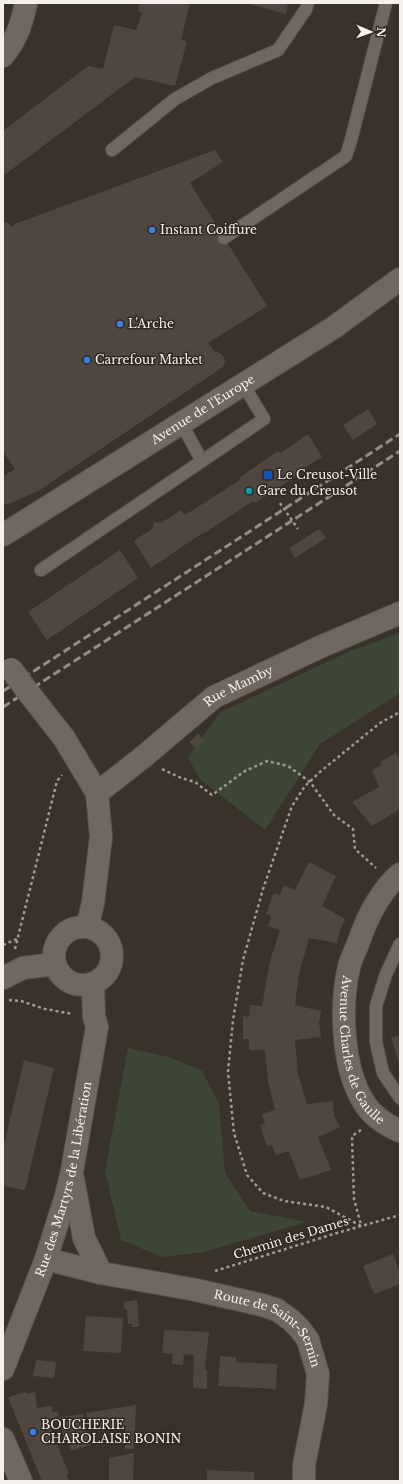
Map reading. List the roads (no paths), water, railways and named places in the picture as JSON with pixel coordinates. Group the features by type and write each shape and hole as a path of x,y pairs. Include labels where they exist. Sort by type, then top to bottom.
{"street":[{"path":"3,56 14,42 21,25 26,3"},
{"name":"Avenue de l'Europe","path":"3,535 333,328 400,279"},
{"name":"Rue Mamby","path":"97,793 142,758 214,697 320,647 400,613"},
{"path":"3,659 64,738 97,793 101,837 93,903 87,927"},
{"name":"Avenue Charles de Gaulle","path":"395,878 373,907 366,920 349,966 344,1009 349,1068 363,1102 378,1119 400,1132"},
{"path":"87,927 97,930 104,935 110,943 112,962 108,971 102,978 93,983 84,985 74,984 59,973 55,964 54,954 56,945 61,936 69,930 73,928 87,927"},
{"path":"3,978 23,968 55,964"},
{"name":"Rue des Martyrs de la Libération","path":"4,1366 46,1260 72,1172 98,1027 94,1017 93,983"},
{"path":"72,1172 84,1238 101,1273"},
{"name":"Route de Saint-Sernin","path":"46,1260 101,1273 196,1290 262,1305 276,1310 295,1325 308,1340 318,1374 316,1404 304,1466 304,1481"},
{"path":"3,1438 21,1481"}],"lane":[{"path":"112,150 175,98 212,78 278,50 306,9 308,3"},
{"path":"224,238 346,156 386,3"},
{"path":"41,570 264,420 243,384"},
{"path":"181,423 202,461"},
{"path":"400,944 386,974 376,1006 376,1042 384,1073 400,1098"}],"railway":[{"path":"3,691 400,434"},
{"path":"3,707 400,451"}],"place":[{"name":"Instant Coiffure","path":"152,230"},
{"name":"L'Arche","path":"120,324"},
{"name":"Carrefour Market","path":"87,360"},
{"name":"Le Creusot-Ville","path":"268,475"},
{"name":"Gare du Creusot","path":"249,491"},
{"name":"BOUCHERIE CHAROLAISE BONIN","path":"33,1432"}]}
